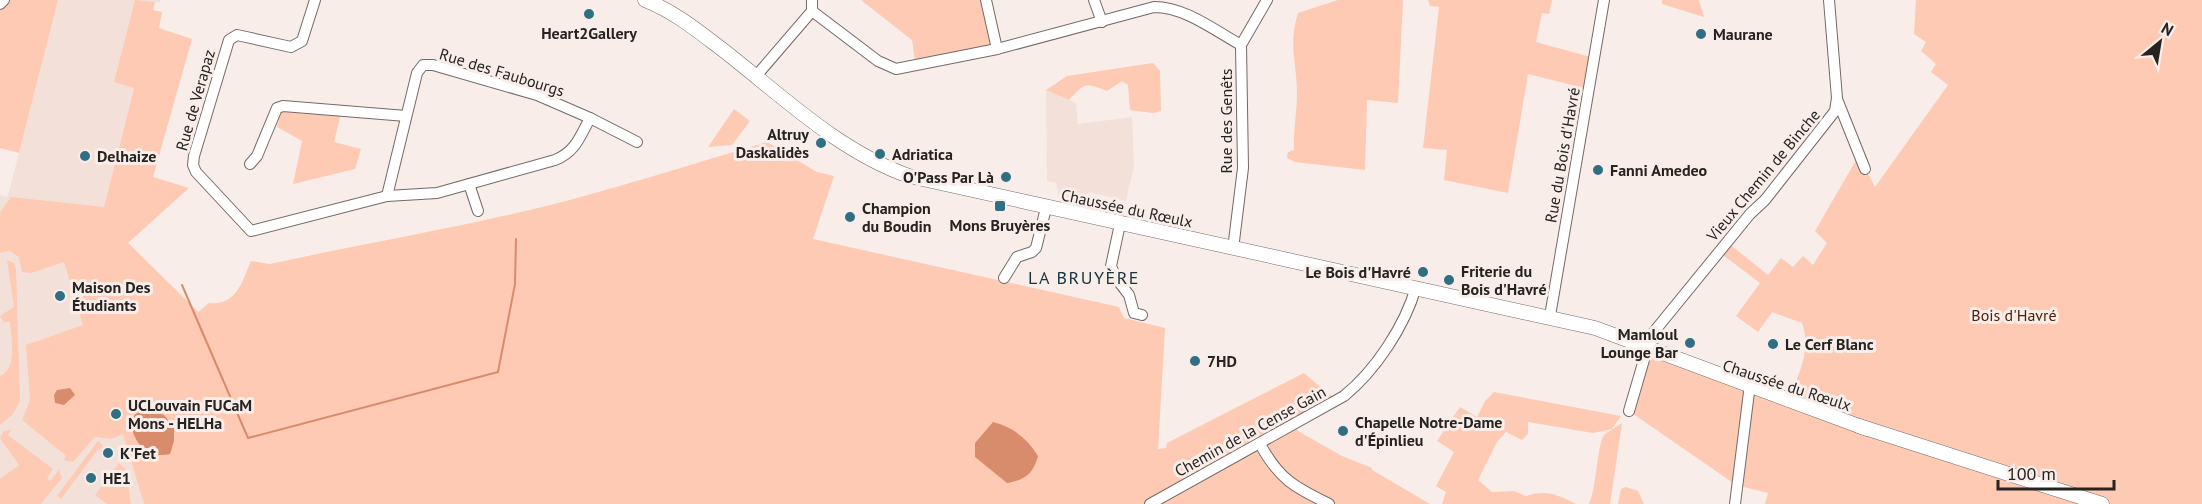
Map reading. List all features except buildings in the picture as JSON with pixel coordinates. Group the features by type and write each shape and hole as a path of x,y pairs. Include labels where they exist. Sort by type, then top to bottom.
{"main road":[{"name":"Chaussée du Rœulx","path":"645,0 684,20 836,138 878,164 918,179 1550,316 1646,345 1785,404 2102,504"},
{"name":"Chaussée du Rœulx","path":"1749,388 1867,429"}],"street":[{"path":"0,4 4,0"},
{"name":"Rue de Verapaz","path":"315,0 302,41 297,45 291,46 237,35 229,40 194,153 193,165 196,172 251,231 387,196"},
{"path":"986,0 997,50"},
{"path":"1095,0 1102,22"},
{"name":"Rue des Genêts","path":"1233,249 1243,168 1241,45 1267,0"},
{"name":"Rue du Bois d'Havré","path":"1550,316 1604,0"},
{"name":"Vieux Chemin de Binche","path":"1646,345 1835,111 1837,98 1829,0"},
{"path":"757,75 812,5 878,61 896,69 997,50 1168,4 1241,45"},
{"name":"Rue des Faubourgs","path":"387,196 417,73 423,65 433,65 537,95 637,142"},
{"path":"1837,98 1865,169"},
{"path":"250,164 257,156 277,108 289,104 406,116"},
{"path":"387,196 437,193 564,156 575,147 590,118"},
{"path":"469,184 478,211"},
{"path":"1004,278 1017,257 1032,252 1036,248 1046,208"},
{"path":"1120,224 1112,269 1129,295 1134,313 1142,315"},
{"name":"Chemin de la Cense Gain","path":"1150,504 1328,407 1356,386 1396,331 1416,287"},
{"path":"1629,411 1646,345"},
{"path":"1735,504 1749,388"},
{"path":"1260,444 1275,469 1285,480 1329,504"}],"shaded area":[{"name":"UCLouvain FUCaM Mons - HELHa","path":"58,0 160,0 160,3 155,2 104,207 118,233 199,312 268,504 0,504 0,195 7,197 10,188"},
{"path":"1046,90 1076,103 1078,124 1132,117 1134,166 1126,201 1089,192 1086,203 1065,198 1058,194 1056,183 1047,181"},
{"path":"70,388 75,395 64,405 55,403 54,395 57,390"},
{"path":"147,408 164,415 174,427 174,441 170,454 154,454 148,451 142,447 134,435 131,419 140,409"},
{"path":"993,422 1019,434 1038,456 1031,472 1019,480 1007,483 975,457 975,443"}],"green space":[{"path":"0,0 58,0 19,153 0,148"},
{"path":"135,0 155,2 153,10 162,12 159,28 192,39 153,177 189,188 128,243 198,312 209,303 226,301 232,296 241,284 251,261 270,264 533,209 767,142 817,172 834,176 813,239 1119,307 1124,318 1165,328 1158,449 1166,448 1167,443 1304,373 1337,401 1296,425 1298,431 1342,456 1372,468 1430,504 144,504 123,434 112,439 95,437 73,462 64,460 66,456 22,420 30,400 26,345 83,325 64,262 31,273 22,272 19,257 10,251 0,253 0,212 11,197 104,207 134,88 114,82"},
{"path":"861,0 986,0 997,49 916,67 912,40"},
{"path":"1338,0 1403,0 1398,103 1367,100 1365,170 1295,162 1287,158 1288,152 1294,150 1297,82 1293,44 1298,13"},
{"path":"1428,0 1552,0 1549,14 1542,13 1536,42 1594,58 1588,89 1528,74 1508,193 1444,180 1447,150 1423,148 1439,7 1430,6"},
{"path":"1662,0 1699,0 1704,17 1662,4"},
{"name":"Bois d'Havré","path":"1916,0 2202,0 2202,504 1765,504 1768,493 1736,485 1629,411 1648,346 1786,403 1799,374 1804,354 1805,333 1802,323 1772,312 1758,332 1736,316 1760,283 1719,252 1727,242 1768,275 1781,258 1793,267 1803,256 1813,265 1827,243 1815,231 1859,155 1875,187 1948,85 1931,72 1936,64 1921,51 1926,42 1914,34"},
{"path":"1153,63 1160,71 1161,111 1153,113 1130,110 1128,85 1122,81 1107,91 1094,86 1083,87 1069,100 1046,90 1067,76"},
{"path":"734,109 750,121 732,145 708,147"},
{"path":"281,110 341,113 334,142 361,149 355,169 293,184 302,141 277,127"},
{"path":"7,260 14,263 16,269 20,401 13,414 0,425 0,376 9,366 12,344 10,322 4,322 0,316 14,307"},
{"path":"1494,392 1621,416 1612,429 1593,433 1528,422 1528,434 1522,440 1506,432 1497,442 1478,480 1492,492 1514,491 1526,496 1546,493 1576,504 1442,504 1446,492 1436,486 1454,452 1437,441 1460,407 1477,417 1485,401"},
{"path":"1622,423 1610,504 1589,504 1602,438"},
{"path":"11,430 8,435 53,469 47,478 50,481 59,470 62,478 41,504 0,504 0,479 19,465 0,438 4,431"},
{"path":"98,441 103,446 99,448 61,499 57,496"},
{"path":"119,463 126,470 131,504 107,504 95,495"},
{"path":"1626,487 1638,491 1644,504 1618,504 1621,489"}],"waterway":[{"path":"182,285 248,438 498,372 515,284 516,239"}],"place":[{"name":"Heart2Gallery","path":"589,14"},
{"name":"Maurane","path":"1701,34"},
{"name":"Altruy Daskalidès","path":"821,143"},
{"name":"Adriatica","path":"880,154"},
{"name":"Delhaize","path":"85,156"},
{"name":"Fanni Amedeo","path":"1598,170"},
{"name":"O'Pass Par Là","path":"1006,177"},
{"name":"Mons Bruyères","path":"1000,206"},
{"name":"Champion du Boudin","path":"850,217"},
{"name":"Le Bois d'Havré","path":"1423,272"},
{"name":"Friterie du Bois d'Havré","path":"1449,280"},
{"name":"Maison Des Étudiants","path":"60,296"},
{"name":"Mamloul Lounge Bar","path":"1690,343"},
{"name":"Le Cerf Blanc","path":"1773,344"},
{"name":"7HD","path":"1195,361"},
{"name":"UCLouvain FUCaM Mons - HELHa","path":"116,414"},
{"name":"Chapelle Notre-Dame d'Épinlieu","path":"1343,431"},
{"name":"K'Fet","path":"108,453"},
{"name":"HE1","path":"91,478"}],"district":[{"name":"LA BRUYÈRE","path":"1084,277"}]}
